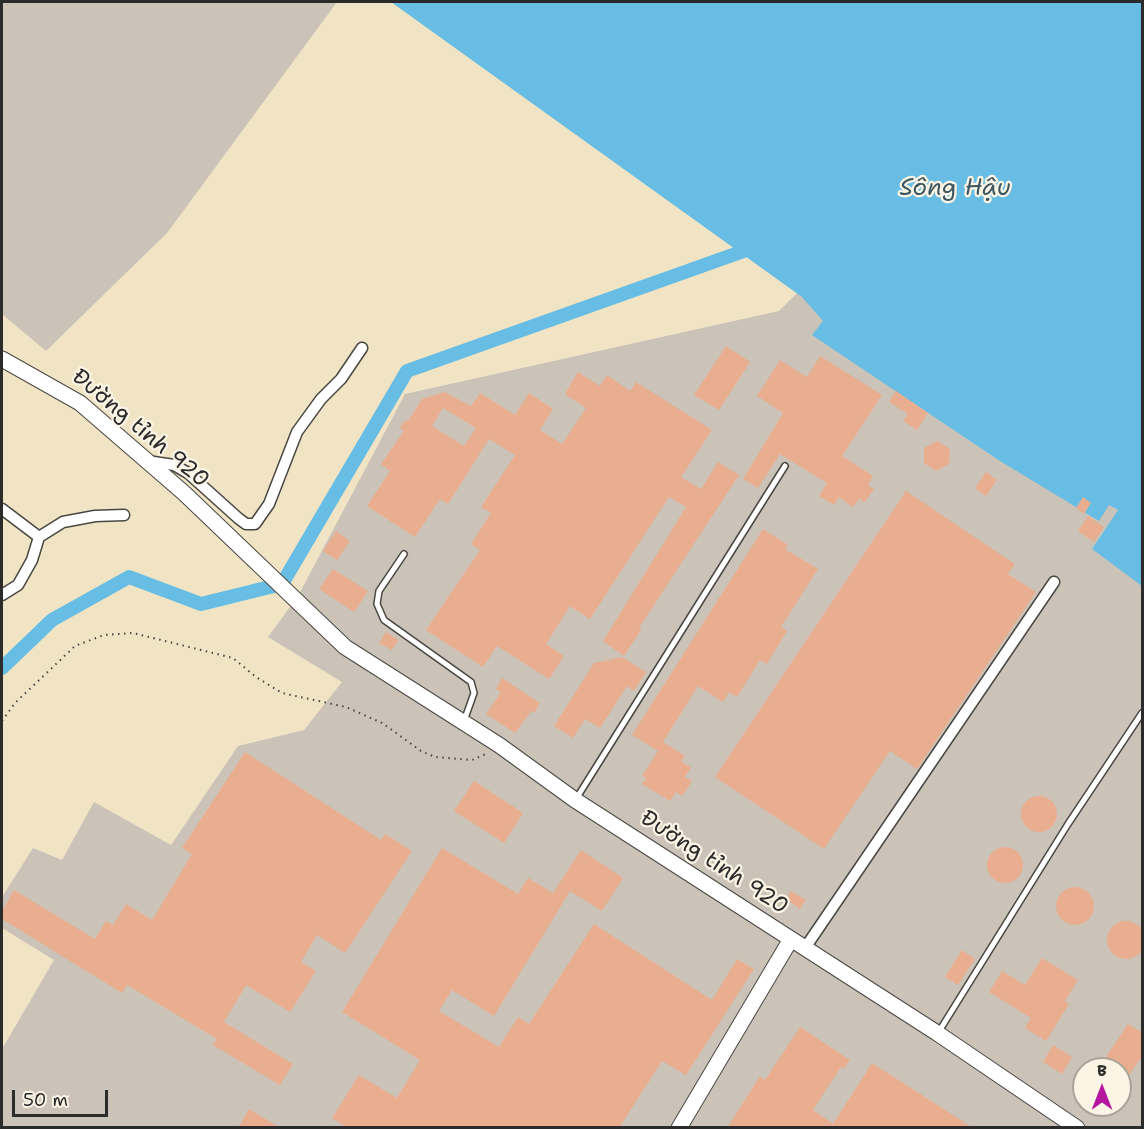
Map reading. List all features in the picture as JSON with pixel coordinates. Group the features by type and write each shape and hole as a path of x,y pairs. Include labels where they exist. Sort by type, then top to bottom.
{"main road":[{"name":"Đường tỉnh 920","path":"2,359 80,403 214,522 345,647 464,722 575,800 937,1034 1077,1128"},
{"path":"679,1128 791,939"}],"street":[{"path":"146,461 174,465 181,469 246,524 255,524 269,504 297,432 321,399 341,379 362,348"},
{"path":"2,509 39,537"},
{"path":"2,595 18,585 32,560 39,537 63,522 95,516 124,515"},
{"path":"805,948 1054,582"}],"lane":[{"path":"575,800 785,466"},
{"path":"404,554 379,591 377,604 384,620 471,682 474,693 464,722"},
{"path":"937,1034 1068,824 1143,713"}],"path":[{"path":"2,721 15,703 75,646 104,635 134,633 233,658 256,677 282,693 294,697 332,702 354,710 382,723 422,751 435,757 472,760 499,745"}],"shaded area":[{"path":"2,2 337,2 167,233 46,351 2,314"},
{"path":"804,286 1142,514 1142,1127 2,1127 2,1049 54,960 2,928 2,897 33,848 62,860 94,802 171,845 238,746 304,730 342,682 268,637 298,596 405,394 779,311"}],"water":[{"name":"Sông Hậu","path":"391,2 1142,2 1142,586 1092,549 1118,510 1109,505 1099,521 1000,461 812,335 823,321 802,297"}],"building":[{"path":"726,346 750,362 719,410 694,395"},
{"path":"820,356 882,395 842,456 873,476 868,485 874,489 865,502 859,499 853,507 839,497 834,505 819,496 827,483 780,454 758,488 743,479 783,413 757,396 780,360 807,377"},
{"path":"578,372 600,386 607,375 630,391 636,382 712,430 681,477 701,489 718,462 739,475 639,628 641,630 624,656 603,641 686,507 669,497 590,619 570,606 546,644 564,656 549,679 497,646 483,667 426,630 480,550 471,544 491,513 481,507 515,455 489,439 448,504 440,499 415,537 367,506 390,471 381,464 404,431 400,428 405,420 408,421 422,399 444,392 471,406 480,393 515,415 529,393 553,409 540,430 562,444 586,408 565,394","holes":["443,408 476,428 464,446 432,426"]},
{"path":"896,391 928,413 917,430 903,421 908,414 889,402"},
{"path":"937,441 950,449 949,464 936,471 924,463 924,448"},
{"path":"986,472 997,480 986,496 975,488"},
{"path":"906,491 1015,564 1008,574 1036,592 917,769 890,751 824,849 715,777"},
{"path":"1083,497 1091,503 1084,514 1076,508"},
{"path":"1088,516 1104,527 1094,542 1078,531"},
{"path":"763,529 788,545 785,549 818,569 781,627 787,631 767,664 760,660 737,697 729,692 723,702 698,686 663,742 685,756 681,761 691,768 685,777 692,781 682,796 676,792 670,801 642,784 646,778 642,776 658,751 632,735"},
{"path":"336,531 350,541 337,560 323,551"},
{"path":"333,569 368,591 354,612 319,589"},
{"path":"386,632 398,640 392,650 379,643"},
{"path":"622,657 646,672 634,691 627,686 600,728 585,719 573,738 554,726 594,663"},
{"path":"502,678 540,703 515,733 486,714 501,692 496,689"},
{"path":"245,752 381,840 385,834 412,851 345,953 317,935 301,962 316,971 290,1012 246,985 224,1022 293,1064 280,1085 213,1045 217,1039 127,985 122,993 2,919 2,911 14,890 95,939 106,921 113,925 126,904 152,920 192,854 182,848"},
{"path":"474,781 523,813 504,843 454,811"},
{"path":"1039,796 1051,802 1057,814 1051,826 1039,832 1027,826 1021,814 1027,802"},
{"path":"1005,847 1017,853 1023,865 1017,877 1005,883 993,877 987,865 993,853"},
{"path":"442,848 518,894 528,878 553,893 581,850 623,878 602,911 570,891 494,1016 452,990 439,1011 499,1047 518,1017 529,1024 594,924 712,1000 737,959 754,969 686,1075 662,1061 619,1128 348,1128 332,1118 359,1075 397,1098 420,1060 342,1012"},
{"path":"1075,887 1089,892 1094,906 1089,920 1075,925 1061,920 1056,906 1061,892"},
{"path":"791,891 806,900 800,909 786,899"},
{"path":"1126,921 1133,922 1139,927 1144,933 1144,947 1139,953 1133,958 1126,959 1119,958 1113,953 1108,947 1107,940 1108,933 1113,927 1119,922"},
{"path":"962,950 975,959 958,985 945,977"},
{"path":"1042,958 1078,980 1065,1001 1069,1004 1046,1041 1025,1028 1031,1018 989,992 1002,971 1025,985"},
{"path":"1128,1024 1143,1033 1143,1055 1132,1071 1132,1057 1106,1057"},
{"path":"800,1027 850,1060 844,1069 841,1067 813,1110 833,1124 872,1063 973,1128 727,1128 760,1076 765,1080"},
{"path":"1053,1045 1072,1057 1062,1074 1043,1062"},
{"path":"249,1109 280,1128 238,1128"}],"waterway":[{"path":"2,668 52,620 129,577 201,604 282,584 407,371 755,247"}]}
